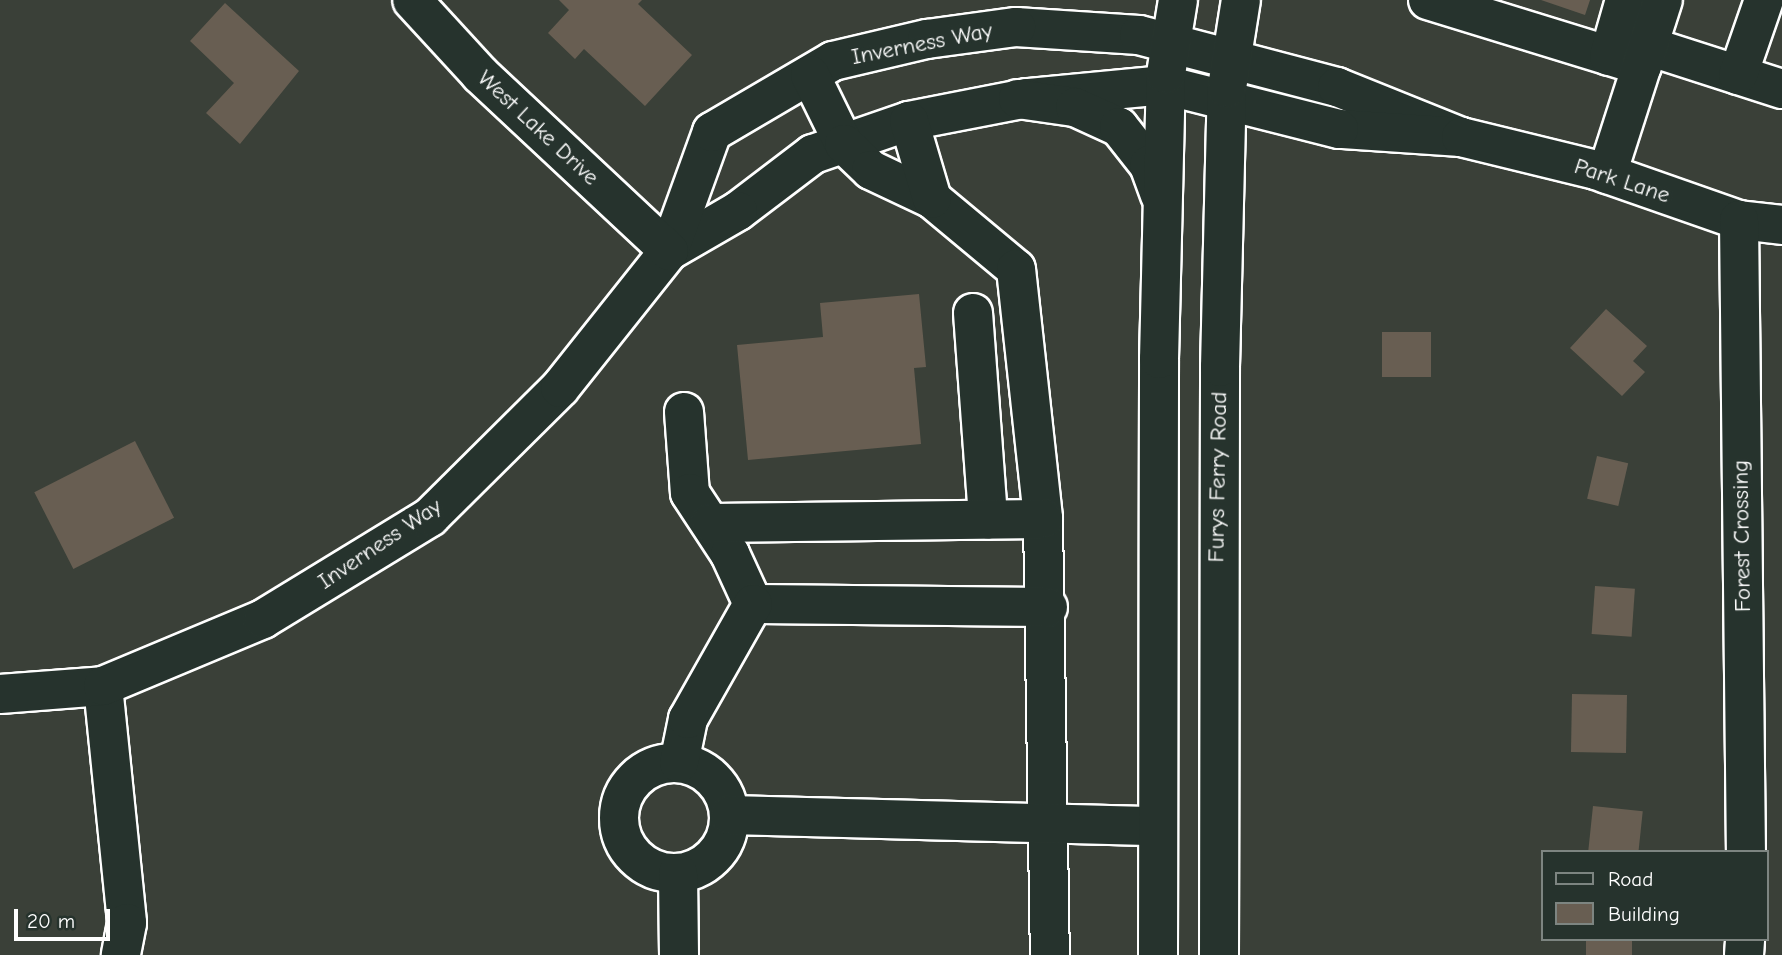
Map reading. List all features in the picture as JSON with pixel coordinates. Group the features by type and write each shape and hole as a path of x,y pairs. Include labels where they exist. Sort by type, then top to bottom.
{"street":[{"name":"West Lake Drive","path":"412,0 480,74 669,251"},
{"path":"1158,955 1165,85 1178,0"},
{"name":"Furys Ferry Road","path":"1219,955 1216,710 1227,104 1241,0"},
{"path":"1428,0 1633,56 1738,75 1782,89"},
{"path":"1625,0 1633,56"},
{"path":"1607,174 1633,56 1663,0"},
{"path":"1738,75 1764,0"},
{"name":"Inverness Way","path":"0,694 103,686 263,619 430,517 560,388 669,251 712,132 833,61 928,38 1016,27 1139,35 1170,47 1231,61"},
{"name":"Park Lane","path":"1231,61 1337,87 1461,137 1607,174 1739,220 1782,225"},
{"path":"810,75 844,144 872,170 932,199 1016,269 1043,519 1048,607 1050,955"},
{"name":"Inverness Way","path":"669,251 738,211 813,154 909,121 1018,99 1165,85 1227,104"},
{"path":"1018,99 1074,107 1118,127 1149,165 1163,202"},
{"name":"Park Lane","path":"1227,104 1339,129 1461,137"},
{"path":"909,121 932,199"},
{"name":"Forest Crossing","path":"1739,220 1746,850"},
{"path":"973,313 988,519"},
{"path":"684,412 690,493 711,523 752,604"},
{"path":"711,523 1043,519"},
{"path":"752,604 1048,607"},
{"path":"679,763 688,719 752,604"},
{"path":"103,686 127,923 121,955"},
{"path":"679,763 717,782 730,815 719,851 705,864 678,873 650,868 635,858 618,824 625,789 636,776 652,766 679,763"},
{"path":"730,815 1157,826"},
{"path":"678,873 679,955"}],"building":[{"path":"559,0 642,0 638,4 692,55 645,106 584,49 575,59 548,33 569,10"},
{"path":"1541,0 1590,0 1585,15"},
{"path":"225,3 299,71 240,144 206,113 234,83 190,41"},
{"path":"919,294 926,367 914,368 921,444 748,460 737,345 823,337 820,303"},
{"path":"1606,309 1647,346 1633,361 1645,372 1622,396 1570,348"},
{"path":"1382,332 1431,332 1431,377 1382,377"},
{"path":"135,441 174,518 73,569 34,492"},
{"path":"1597,456 1628,463 1618,506 1587,499"},
{"path":"1595,586 1635,589 1632,637 1592,634"},
{"path":"1572,694 1627,695 1626,753 1571,752"},
{"path":"1593,806 1643,811 1639,850 1588,850"},
{"path":"1586,941 1632,941 1632,955 1586,955"}]}
